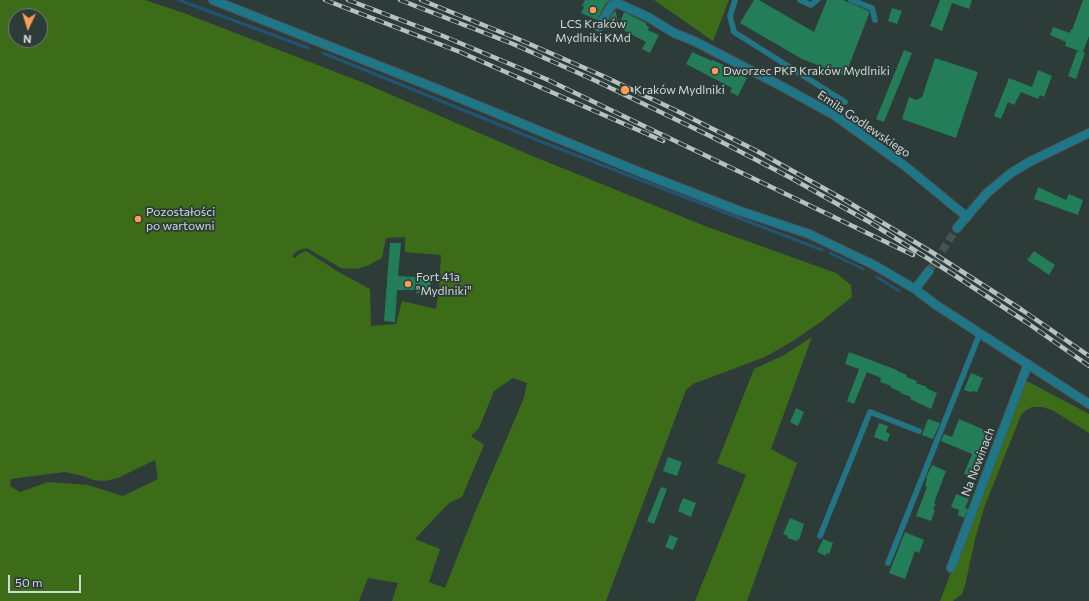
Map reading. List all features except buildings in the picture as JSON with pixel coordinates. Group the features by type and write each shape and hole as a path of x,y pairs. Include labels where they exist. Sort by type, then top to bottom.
{"street":[{"path":"214,0 433,87 642,173 738,210 809,234 874,265 915,289 936,305 1089,404"},
{"name":"Emila Godlewskiego","path":"599,27 611,6 617,3 648,17 674,33 694,41 808,99 834,115 905,166 967,217"},
{"path":"957,228 987,193 1011,173 1031,161 1089,133"},
{"path":"915,289 929,271"},
{"name":"Na Nowinach","path":"950,568 1028,364"}],"lane":[{"path":"735,0 730,16 734,32 845,102"},
{"path":"800,0 811,5 817,0"},
{"path":"851,0 872,8 875,20"},
{"path":"859,125 864,136"},
{"path":"888,563 980,333"},
{"path":"820,536 870,412 919,431"}],"green space":[{"path":"0,0 145,0 184,13 364,83 530,155 705,226 836,273 851,285 852,297 822,321 793,341 765,357 693,384 686,390 606,601 392,601 398,583 368,578 359,601 0,601","holes":["405,237 405,252 441,255 439,289 436,309 402,301 396,324 371,326 370,289 337,271 306,251 299,254 295,258 292,256 297,251 307,248 341,268 357,269 367,266 382,258 386,238","513,378 527,383 524,398 475,512 445,588 429,582 440,549 415,539 449,503 462,497 484,445 471,436 479,428 494,391","155,460 158,479 123,496 88,485 48,482 20,492 10,486 11,479 65,472 93,480 105,481 118,478"]},
{"path":"654,0 729,0 713,41"},
{"path":"812,337 771,449 797,463 747,601 695,601 746,475 717,463 754,369 784,355"},
{"path":"1025,382 1029,382 1089,414 1089,433 1052,410 1042,407 1032,407 1021,415 984,508 962,594 953,601 940,601"}],"waterway":[{"path":"179,0 308,48"},
{"path":"323,53 542,142 822,250"},
{"path":"830,253 863,269"},
{"path":"877,277 899,291"}],"tunnel":[{"path":"929,271 957,228"}],"railway":[{"path":"325,0 460,52 663,141"},
{"path":"348,0 443,36 546,79 913,255"},
{"path":"400,0 513,44 594,80 710,136 791,178 871,223 951,273 1026,322 1089,366"},
{"path":"421,0 518,39 603,76 755,150 843,199 930,251 1022,310 1089,356"}],"place":[{"name":"LCS Kraków Mydlniki KMd","path":"593,10"},
{"name":"Dworzec PKP Kraków Mydlniki","path":"715,71"},
{"name":"Kraków Mydlniki","path":"625,90"},
{"name":"Pozostałości po wartowni","path":"138,219"},
{"name":"Fort 41a \"Mydlniki\"","path":"408,284"}]}
